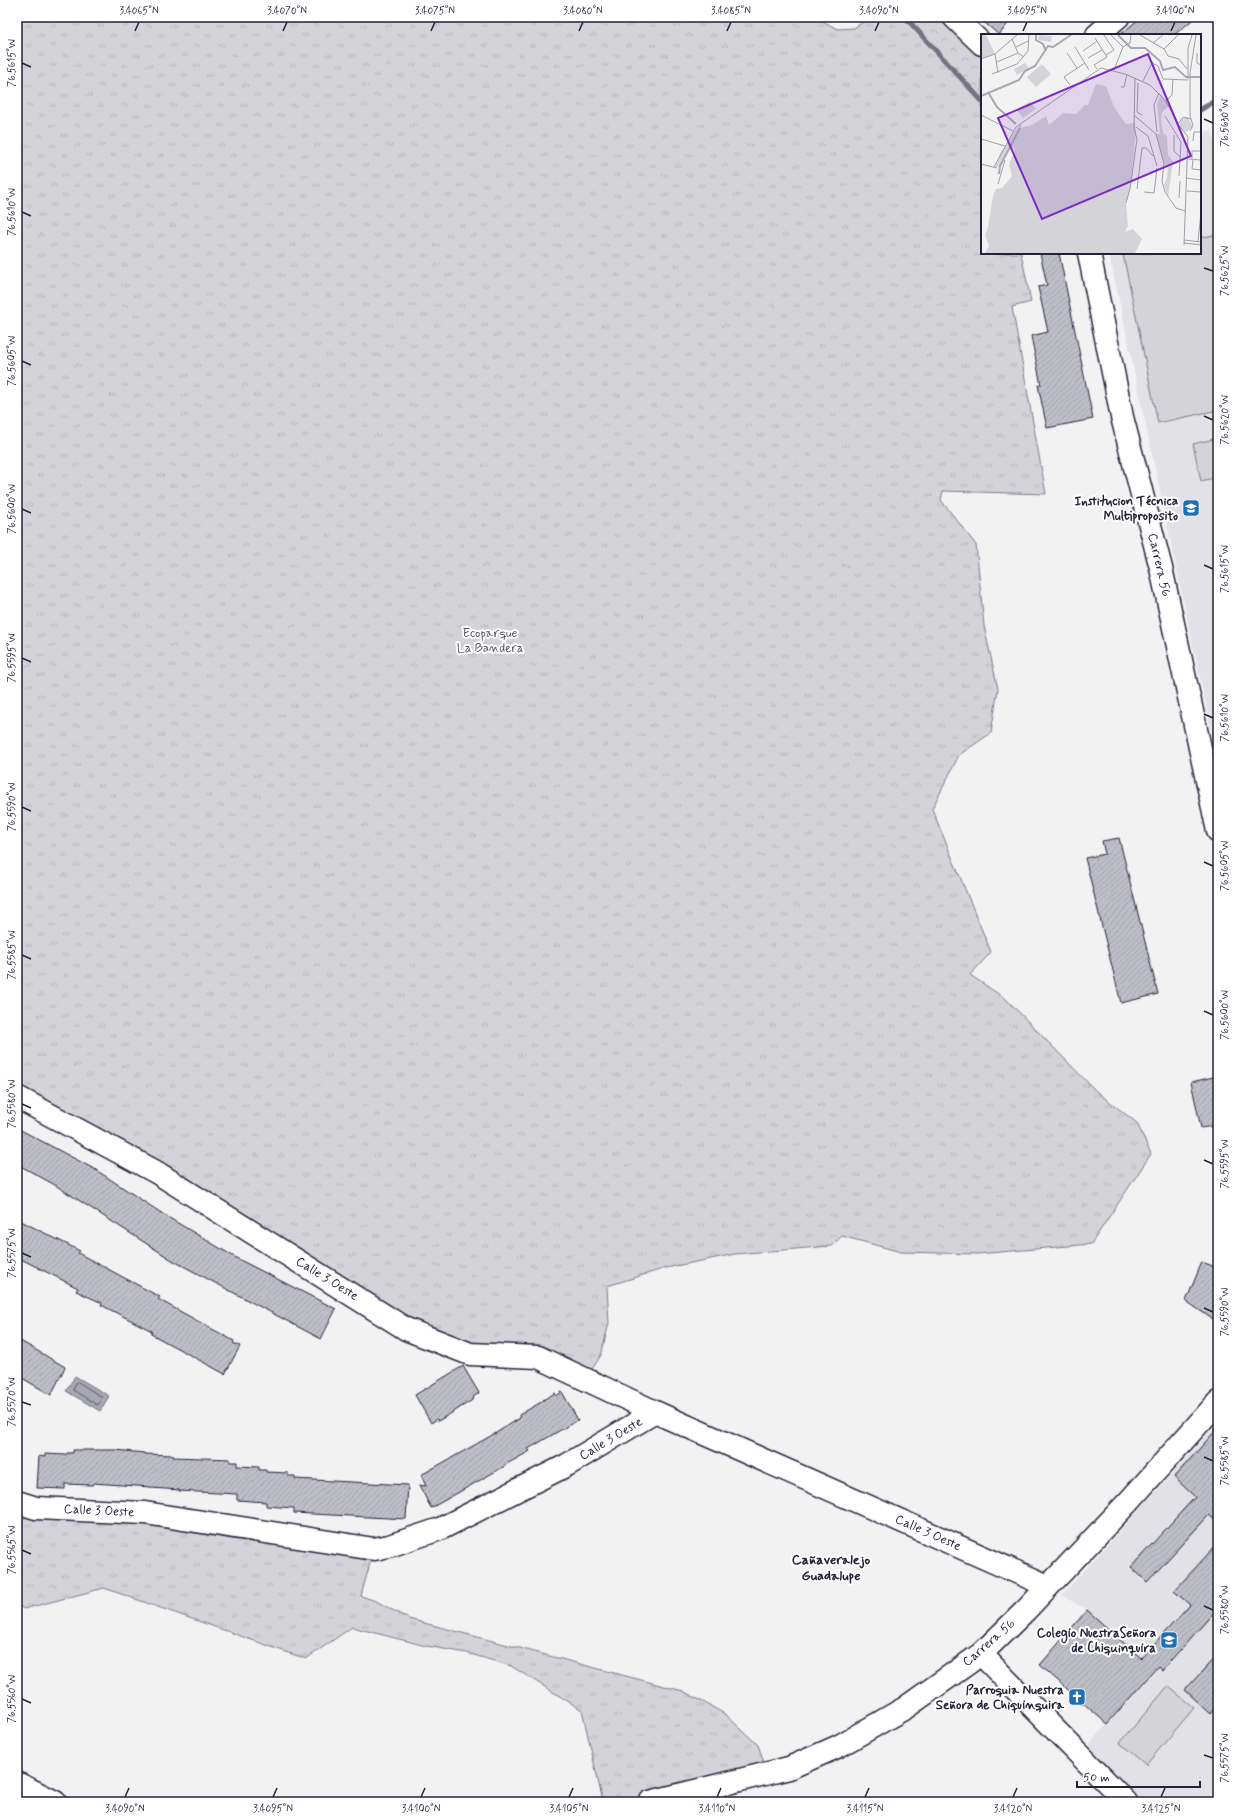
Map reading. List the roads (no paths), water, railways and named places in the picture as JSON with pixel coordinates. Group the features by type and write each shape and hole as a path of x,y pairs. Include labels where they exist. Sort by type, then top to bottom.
{"street":[{"path":"954,17 981,43"},
{"path":"1098,34 1118,17"},
{"name":"Carrera 56","path":"1089,254 1122,417 1161,568 1218,831"},
{"name":"Calle 3 Oeste","path":"17,1097 156,1172 406,1329 470,1354 538,1357 655,1412 1048,1586"},
{"name":"Carrera 56","path":"650,1802 680,1799 789,1768 840,1746 905,1708 981,1654 1130,1500 1218,1402"},
{"name":"Calle 3 Oeste","path":"26,1505 145,1513 374,1549 389,1546 440,1529 567,1465 655,1412"},
{"path":"981,1654 1126,1802"},
{"path":"17,1783 55,1802"}],"water":[{"path":"75,1376 109,1396 100,1411 66,1391"}],"waterway":[{"path":"905,17 981,100"},
{"path":"1201,109 1218,99"}],"place":[{"name":"Institucion Técnica Multiproposito","path":"1191,508"},
{"name":"Colegio NuestraSeñora de Chiquinquira","path":"1169,1640"},
{"name":"Parroquia Nuestra Señora de Chiquinquira","path":"1077,1697"}],"district":[{"name":"Cañaveralejo Guadalupe","path":"831,1568"}],"park label":[{"name":"Ecoparque La Bandera","path":"490,640"}]}
